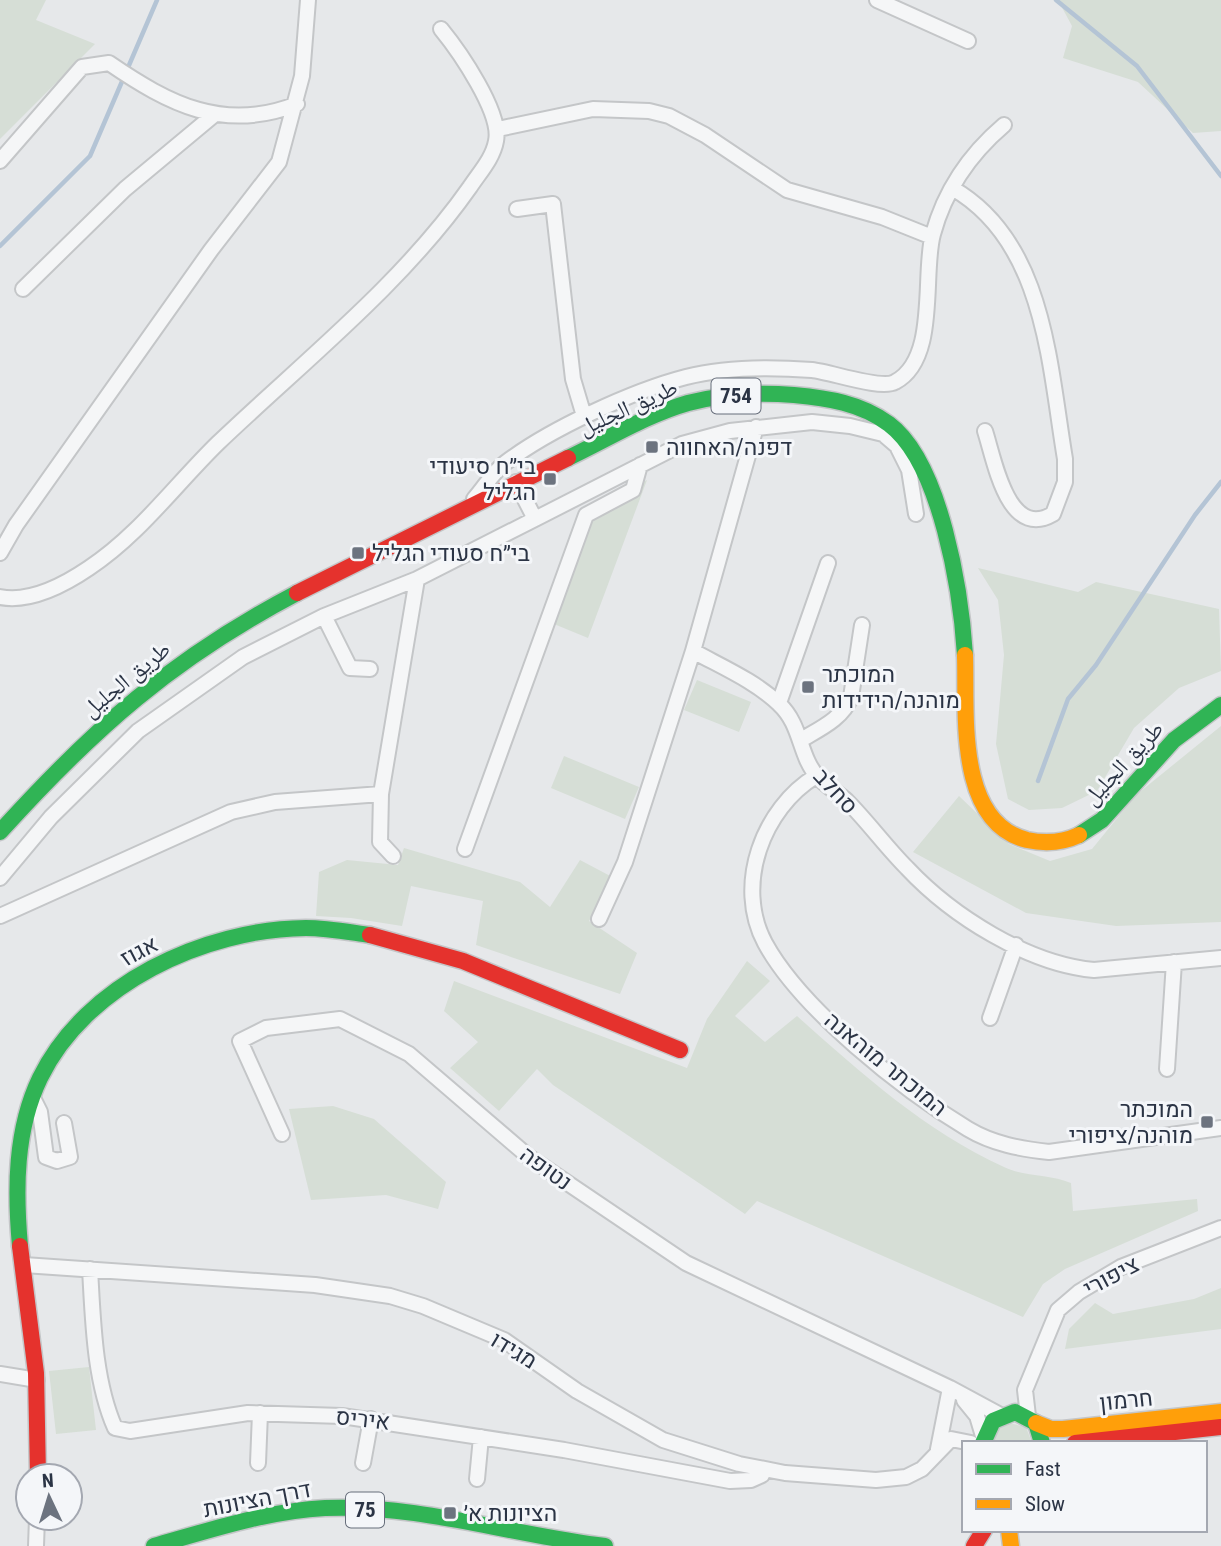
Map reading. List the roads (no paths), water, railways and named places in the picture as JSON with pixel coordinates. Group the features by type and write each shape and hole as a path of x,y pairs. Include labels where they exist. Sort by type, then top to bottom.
{"main road":[{"name":"طريق الجليل","path":"0,832 110,717 160,677 235,626 516,482 660,415 702,400 743,395 795,395 849,403 883,419 909,444 927,477 944,521 964,638 971,768 985,807 1004,830 1027,840 1052,844 1081,837 1116,809 1157,757 1192,722 1221,705"},
{"name":"אגוז","path":"38,1462 37,1380 18,1194 19,1152 32,1096 58,1044 88,1009 131,979 183,955 218,943 280,931 328,929 361,933 477,967 680,1050"},
{"name":"חרמון","path":"1004,1414 1032,1420 1051,1429 1063,1429 1221,1412"},
{"path":"979,1440 992,1420 1004,1414"},
{"path":"1032,1420 1041,1441"},
{"name":"חרמון","path":"1093,1441 1221,1427"},
{"name":"דרך הציונות","path":"155,1546 256,1518 326,1508 398,1513 582,1545 605,1546"}],"street":[{"path":"0,553 16,525 211,250 278,162 303,76 308,0"},
{"path":"877,0 968,41"},
{"path":"0,597 31,595 61,586 91,567 152,514 215,446 399,272 449,217 491,158 498,129 468,64 442,29"},
{"path":"0,161 82,67 109,63 154,94 215,114 251,118 297,104"},
{"path":"498,129 593,109 649,111 669,116 705,135 787,190 882,216 932,237"},
{"path":"23,289 125,189 215,114"},
{"path":"465,508 503,465 584,416 685,377 712,372 811,370 885,385 893,384 903,377 919,349 929,296 932,237 952,188 981,145 1004,125"},
{"path":"952,188 966,196 1003,233 1017,254 1031,286 1040,317 1065,459 1065,482 1053,514 1041,521 1028,520 1015,511 985,431"},
{"path":"517,209 553,204 573,379 584,416"},
{"path":"0,878 51,817 138,731 243,657 324,616 417,579 682,444 756,427 812,422 850,426 883,434 897,446 909,470 916,514"},
{"path":"599,919 625,862 693,651 756,427"},
{"path":"465,849 586,515 634,490 640,465"},
{"path":"516,482 535,519"},
{"path":"779,704 828,563"},
{"path":"393,856 380,842 381,794 417,579"},
{"path":"324,616 350,668 370,669"},
{"path":"801,740 833,721 847,708 862,625"},
{"name":"סחלב","path":"693,651 763,690 779,704 797,726 816,776 846,801 908,870 939,899 965,918 1041,958 1078,968 1094,970 1221,958"},
{"name":"המוכתר מוהאנה","path":"816,776 797,787 774,815 758,850 752,880 755,914 765,943 803,994 849,1039 969,1129 1022,1149 1049,1152 1221,1128"},
{"path":"0,916 231,812 275,802 381,794"},
{"path":"990,1018 1016,945"},
{"path":"1167,1069 1174,962"},
{"name":"נטופה","path":"282,1134 240,1041 266,1028 340,1019 409,1054 529,1157 686,1263 1004,1414"},
{"path":"32,1096 40,1112 46,1157 57,1161 69,1157 64,1122"},
{"name":"ציפורי","path":"1032,1420 1025,1390 1058,1310 1079,1292 1121,1268 1221,1228"},
{"name":"מגידו","path":"24,1265 315,1285 390,1296 423,1306 503,1340 577,1391 663,1440 764,1469 876,1480 906,1477 922,1469 951,1439 979,1440"},
{"name":"איריס","path":"90,1269 94,1332 104,1394 115,1428 130,1431 197,1419 260,1413 371,1419 730,1481 751,1480 762,1475 764,1469"},
{"name":"ציפורי","path":"1004,1414 1035,1363"},
{"path":"0,1374 37,1380"},
{"path":"938,1450 950,1388"},
{"name":"נטופה","path":"950,1388 977,1416 979,1440"},
{"path":"258,1463 260,1413"},
{"path":"363,1463 371,1419"},
{"path":"477,1479 481,1437"}],"waterway":[{"path":"0,246 90,156 157,0"},
{"path":"1056,0 1137,66 1221,176"},
{"path":"1038,781 1068,699 1096,665 1195,515 1221,482"}],"place":[{"name":"דפנה/האחווה","path":"652,447"},
{"name":"בי״ח סיעודי הגליל","path":"550,479"},
{"name":"בי״ח סעודי הגליל","path":"358,553"},
{"name":"המוכתר מוהנה/הידידות","path":"808,687"},
{"name":"המוכתר מוהנה/ציפורי","path":"1207,1122"},
{"name":"הציונות א׳","path":"450,1513"}]}
